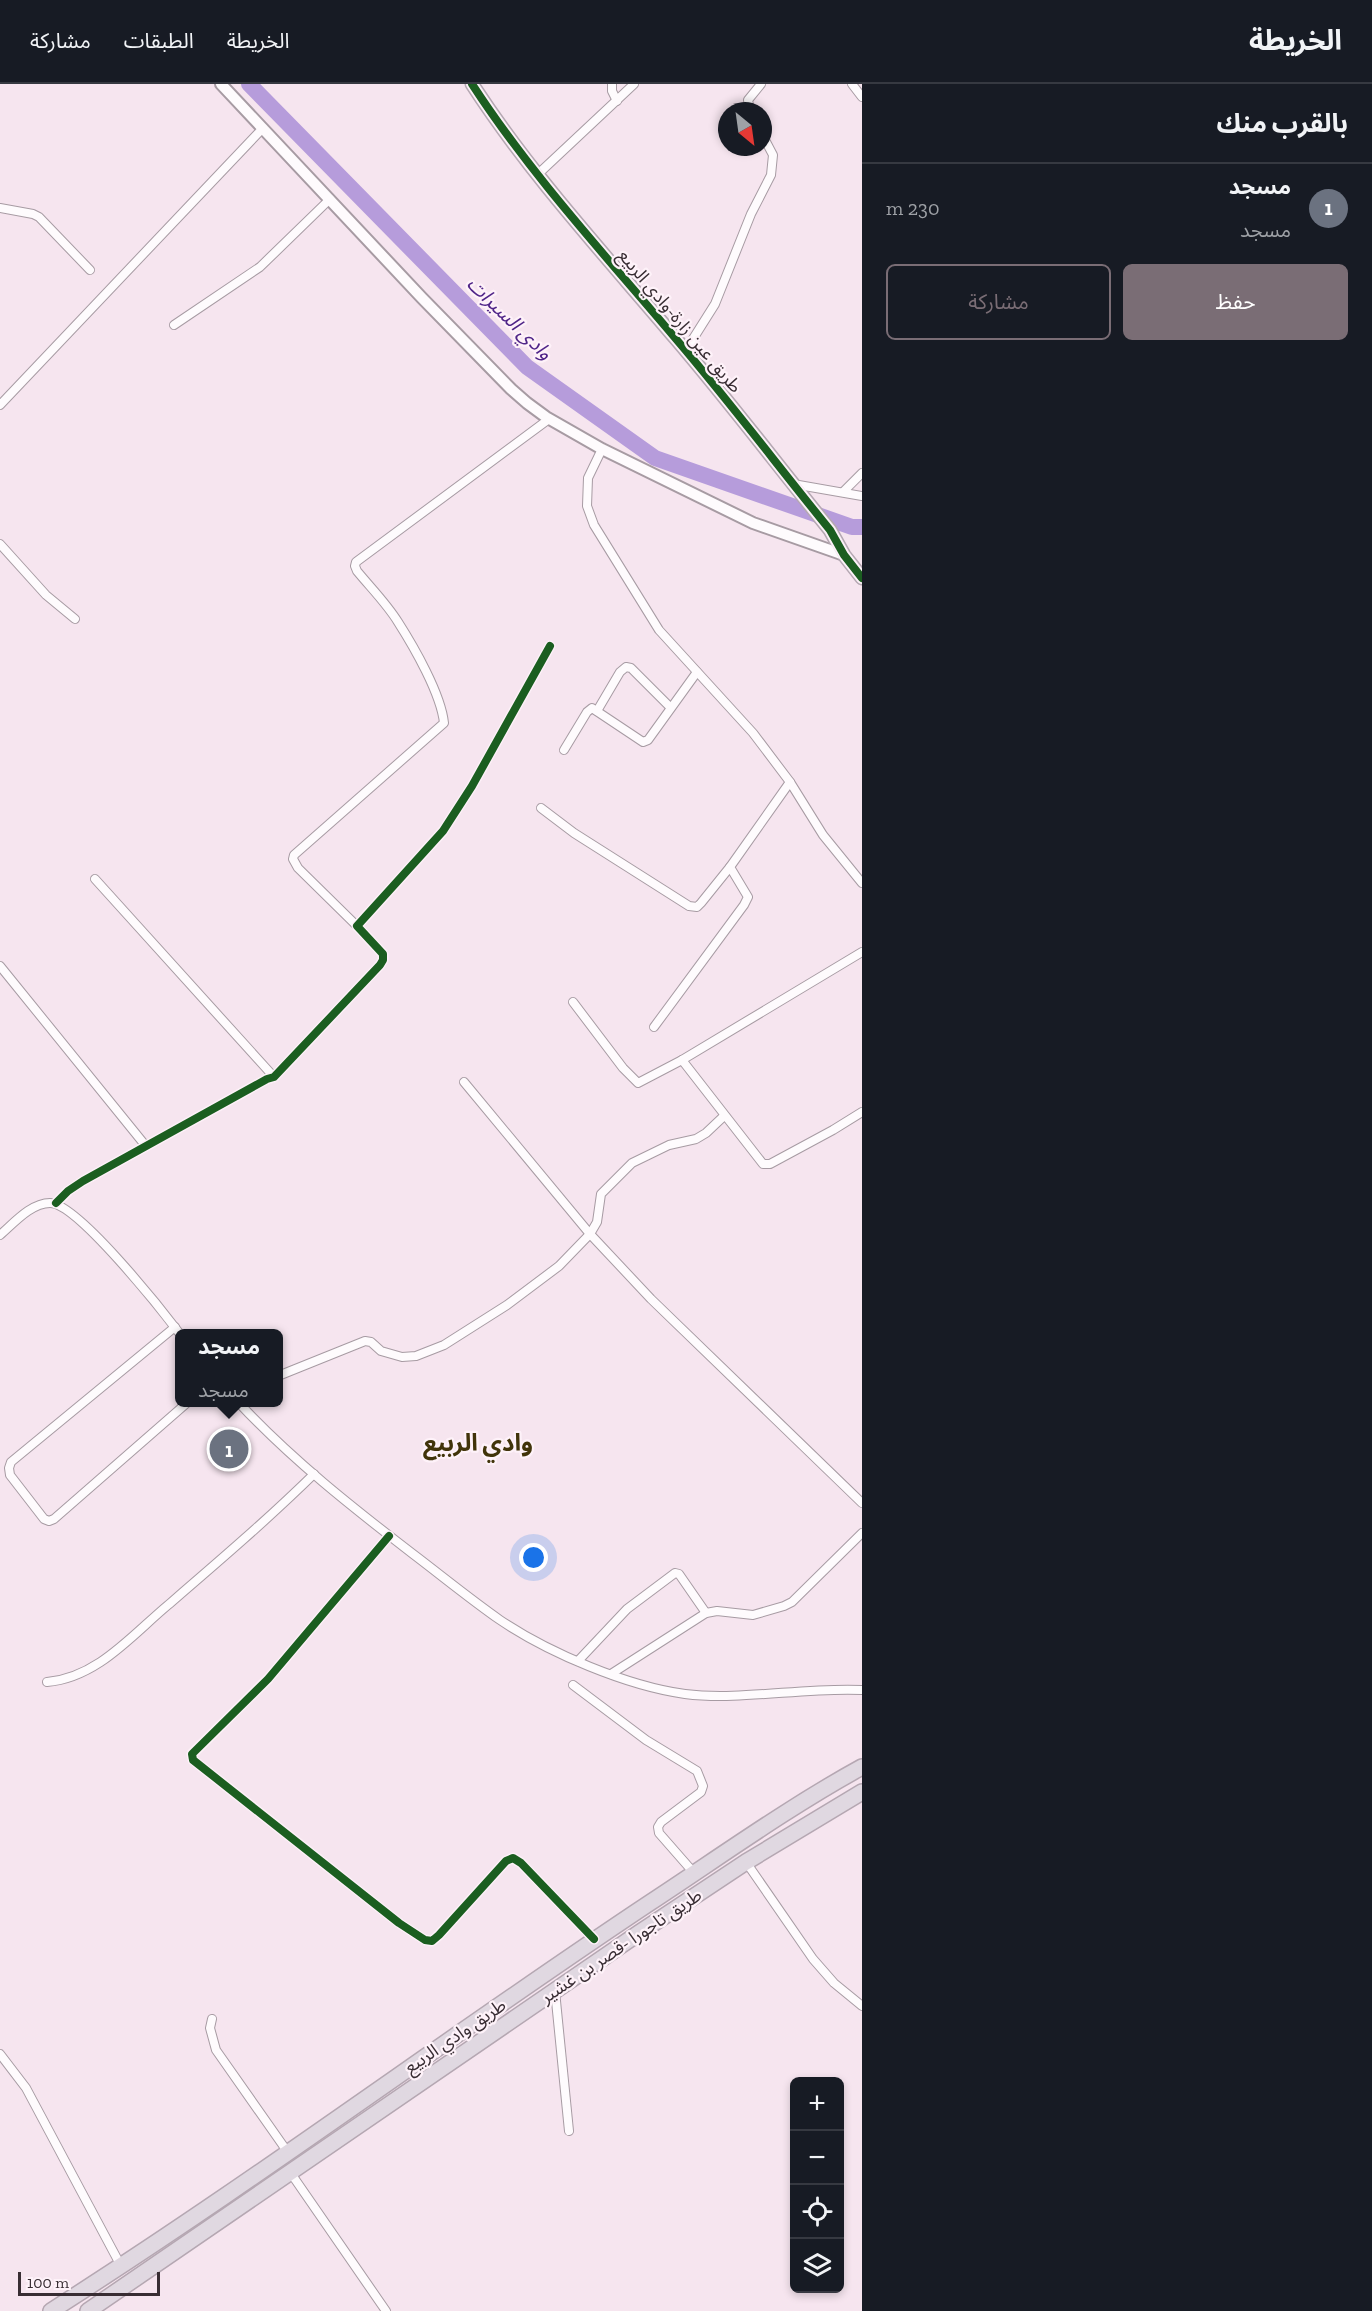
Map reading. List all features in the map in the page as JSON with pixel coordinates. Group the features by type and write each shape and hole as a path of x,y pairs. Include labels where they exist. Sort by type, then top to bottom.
{"highway":[{"name":"طريق وادي الربيع","path":"51,2311 289,2154 397,2075 594,1940 776,1818 862,1767"},
{"name":"طريق تاجورا -قصر بن غشير","path":"88,2311 746,1862 862,1792"}],"main road":[{"path":"221,84 511,389 549,419 602,449 753,523 844,555"},
{"name":"طريق عين زارة-وادي الربيع","path":"472,84 501,128 537,175 686,350 830,530 844,555 862,578"}],"street":[{"path":"612,84 612,91 617,101"},
{"path":"537,175 634,84"},
{"path":"748,102 761,84"},
{"path":"852,84 861,93"},
{"path":"0,405 263,128"},
{"path":"686,350 715,304 751,214 771,175 772,153"},
{"path":"174,325 260,267 330,199"},
{"path":"0,208 29,213 39,218 90,270"},
{"path":"0,1235 27,1211 39,1205 56,1203 68,1191 146,1145 274,1077 383,960 383,954 298,868 293,859 294,855 444,723 430,681 398,621 357,571 356,562 549,419"},
{"path":"602,449 588,478 587,506 594,525 658,630 753,733 790,782 824,836 862,883"},
{"path":"843,492 862,473"},
{"path":"793,484 862,496"},
{"path":"0,544 46,596 75,619"},
{"path":"357,926 443,831 472,786 550,646"},
{"path":"597,711 620,672 626,667 631,668 670,707"},
{"path":"564,750 587,712 592,708 643,742 648,740 670,707 698,672"},
{"path":"541,808 689,906 697,907 730,867 790,782"},
{"path":"654,1027 748,897 730,867"},
{"path":"95,879 274,1077"},
{"path":"573,1002 623,1068 638,1083 682,1060 862,952"},
{"path":"0,966 146,1145"},
{"path":"682,1060 764,1164 770,1164 862,1112"},
{"path":"464,1082 590,1234 651,1299 862,1503"},
{"path":"283,1374 365,1341 371,1342 381,1352 402,1357 416,1356 444,1345 537,1284 559,1266 590,1234 597,1222 602,1194 632,1163 669,1145 696,1139 724,1116"},
{"path":"56,1203 69,1211 121,1262 177,1329"},
{"path":"175,1332 11,1462 10,1475 44,1519 49,1521 182,1407"},
{"path":"243,1407 275,1440 389,1536 501,1620 530,1638 578,1660 610,1674 663,1690 694,1694 862,1690"},
{"path":"47,1682 61,1681 78,1675 119,1649 140,1628 255,1531 314,1474"},
{"path":"610,1674 706,1613 717,1611 753,1615 792,1602 862,1533"},
{"path":"389,1536 268,1678 192,1754 193,1760 399,1923 425,1940 432,1941 439,1935 506,1861 513,1858 521,1863 594,1940"},
{"path":"578,1660 627,1608 675,1573 679,1574 706,1613"},
{"path":"573,1685 646,1740 697,1771 703,1786 701,1792 661,1822 658,1827 660,1833 694,1873"},
{"path":"746,1862 813,1959 834,1983 862,2006"},
{"path":"555,1991 569,2131"},
{"path":"212,2019 210,2028 216,2050 289,2154"},
{"path":"0,2054 26,2088 121,2266"},
{"path":"290,2172 386,2311"}],"waterway":[{"name":"وادي السيرات","path":"249,84 527,367 655,458 852,527 862,527"}],"cycle path":[{"path":"472,84 544,183 696,362 830,530 844,555 862,578"},
{"path":"56,1203 83,1181 274,1077 380,965 383,954 357,926 443,831 472,786 550,646"},
{"path":"389,1536 268,1679 192,1754 193,1760 399,1923 425,1940 432,1941 439,1935 506,1861 513,1858 521,1863 594,1939"}],"place":[{"name":"مسجد","path":"229,1449"}],"district":[{"name":"وادي الربيع","path":"478,1443"}]}
